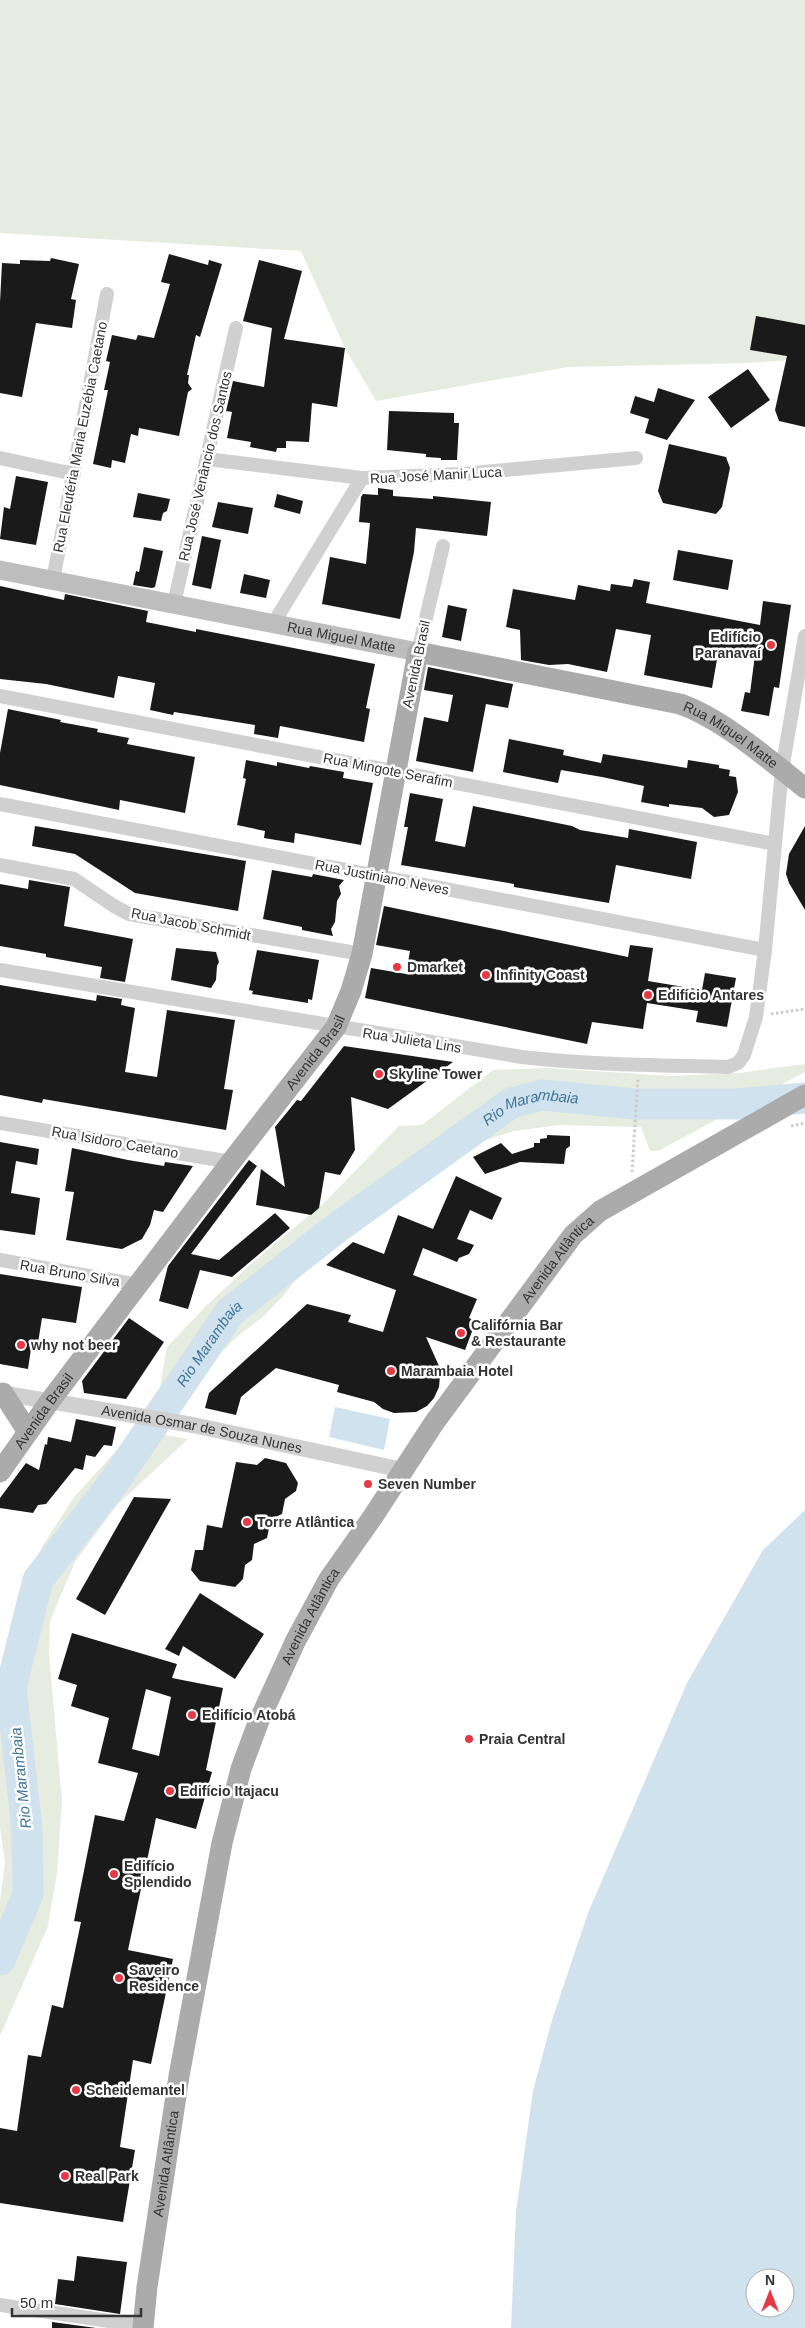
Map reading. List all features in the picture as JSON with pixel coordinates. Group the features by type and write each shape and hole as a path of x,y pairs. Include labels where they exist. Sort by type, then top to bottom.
{"main road":[{"name":"Rua Miguel Matte","path":"0,570 680,704 710,718 805,788"},
{"name":"Avenida Brasil","path":"0,1472 50,1401 231,1162 336,1028 351,991 362,954 418,652"},
{"name":"Avenida Atlântica","path":"143,2327 147,2287 179,2076 222,1843 241,1769 258,1723 296,1640 329,1579 434,1423 574,1235 586,1222 630,1192 805,1094"},
{"path":"2,1393 28,1432"}],"street":[{"name":"Rua Eleutéria Maria Euzébia Caetano","path":"53,580 107,294"},
{"name":"Rua José Venâncio dos Santos","path":"174,604 236,328"},
{"path":"0,458 74,474"},
{"name":"Rua José Manir Luca","path":"207,459 362,478 463,474 636,458"},
{"path":"273,624 362,478"},
{"name":"Avenida Brasil","path":"418,652 443,546"},
{"path":"756,1017 765,950 782,770 805,636"},
{"name":"Rua Mingote Serafim","path":"0,696 775,844"},
{"name":"Rua Justiniano Neves","path":"0,804 765,950"},
{"name":"Rua Jacob Schmidt","path":"0,865 74,879 114,906 137,916 362,954"},
{"name":"Rua Julieta Lins","path":"0,970 336,1028 558,1061 728,1067 738,1063 744,1055 756,1017"},
{"name":"Rua Isidoro Caetano","path":"0,1123 231,1162"},
{"name":"Rua Bruno Silva","path":"0,1260 139,1285"},
{"name":"Avenida Osmar de Souza Nunes","path":"2,1393 193,1426 403,1470"},
{"path":"0,2305 143,2327"}],"path":[{"path":"756,1017 805,1009"},
{"path":"634,1150 638,1076"}],"shaded area":[{"path":"0,0 805,0 805,359 748,363 568,367 376,401 345,348 301,251 0,233"},
{"path":"805,1064 805,1072 658,1151 650,1151 641,1127 559,1125 514,1131 440,1158 397,1192 371,1216 309,1262 285,1294 264,1316 239,1335 195,1378 185,1400 158,1398 167,1347 205,1307 251,1264 326,1201 399,1126 422,1125 493,1070 546,1068 671,1076 739,1073"},
{"path":"135,1430 188,1439 116,1506 75,1562 50,1621 49,1654 62,1802 57,1873 48,1926 0,2036 0,1901 5,1863 0,1827 0,1676 17,1598 43,1545 75,1496"}],"water":[{"path":"335,1407 390,1419 384,1450 329,1437"},
{"path":"805,1510 805,2328 511,2328 516,2212 533,2091 552,2020 588,1913 687,1683 763,1550"}],"building":[{"path":"169,254 208,265 209,260 222,264 200,337 196,335 187,375 189,375 188,383 192,389 188,392 179,436 139,428 138,436 131,434 125,463 112,460 111,468 93,464 108,390 104,390 110,362 106,361 112,335 136,340 138,335 154,338 170,284 161,282"},
{"path":"51,258 79,264 71,299 76,300 72,328 36,323 22,397 0,393 2,263 20,264 20,260 50,261"},
{"path":"259,260 302,271 284,339 345,348 337,407 312,403 309,442 286,441 286,448 277,448 276,452 250,447 251,442 227,438 232,412 226,411 233,381 264,387 272,328 243,321"},
{"path":"756,316 805,325 805,427 779,421 775,410 787,356 750,350"},
{"path":"748,369 770,400 731,428 708,397"},
{"path":"658,388 695,400 667,440 645,433 649,419 630,413 635,396 654,402"},
{"path":"389,411 454,413 454,423 459,423 457,460 441,460 441,458 426,457 426,454 387,450"},
{"path":"669,444 726,457 730,468 722,507 716,514 663,503 658,491"},
{"path":"16,476 48,482 36,545 0,539 4,507 10,509"},
{"path":"378,488 393,490 393,496 433,499 433,496 491,502 487,536 416,528 414,552 400,619 322,604 330,557 366,564 370,523 359,522 361,497 363,494 378,495"},
{"path":"138,493 170,499 167,511 163,513 161,521 133,517"},
{"path":"277,494 303,501 300,514 274,507"},
{"path":"218,502 253,508 248,534 212,527"},
{"path":"202,536 221,540 211,589 192,585"},
{"path":"144,547 163,551 155,587 152,588 133,585 136,571 139,572"},
{"path":"678,550 733,560 728,590 673,580"},
{"path":"244,574 270,580 266,598 240,593"},
{"path":"634,579 650,582 646,603 760,625 763,601 791,605 779,688 774,687 769,716 741,711 745,692 750,693 755,655 719,648 712,688 644,675 651,635 616,629 607,672 568,664 549,665 521,660 520,630 506,627 513,589 575,600 578,585 610,591 611,584 632,587"},
{"path":"0,586 64,600 65,594 148,611 146,622 196,632 196,629 375,664 366,708 370,709 364,742 280,726 278,738 254,734 255,725 174,712 173,715 150,710 155,683 118,676 114,698 46,684 0,679"},
{"path":"448,605 467,609 461,641 442,637"},
{"path":"428,667 513,684 508,708 486,704 473,772 416,761 424,717 448,722 453,695 424,690"},
{"path":"8,709 61,720 60,722 98,729 97,732 129,738 127,744 195,757 185,813 120,800 119,810 0,785 0,753"},
{"path":"509,739 564,750 563,755 601,763 603,754 687,768 688,760 719,765 719,768 730,770 729,776 736,777 738,792 729,815 714,817 702,808 669,804 669,807 641,802 644,786 602,777 561,770 558,783 503,772"},
{"path":"246,760 277,766 277,762 344,772 343,778 373,783 361,845 295,833 294,843 264,838 265,831 237,825 246,779 243,778"},
{"path":"410,793 443,799 435,841 465,847 473,806 572,826 580,830 628,838 629,829 697,842 691,879 616,865 609,903 514,887 514,884 401,865 408,827 404,827"},
{"path":"35,826 246,861 238,911 135,893 75,854 32,846"},
{"path":"805,826 805,910 789,883 786,874 789,854"},
{"path":"272,870 312,877 313,874 344,880 339,886 341,894 337,901 335,922 331,929 333,936 263,919"},
{"path":"29,880 70,887 64,926 133,939 125,982 100,978 102,967 0,946 0,884 28,889"},
{"name":"Infinity Coast","path":"384,906 628,957 630,945 653,948 648,981 702,990 705,973 736,978 727,1027 696,1022 698,1011 647,1003 643,1029 592,1022 587,1044 365,998 371,968 406,974 410,951 376,945"},
{"path":"176,948 216,952 219,962 216,980 211,988 171,980"},
{"path":"257,950 319,960 312,1000 308,999 308,1003 252,994 253,991 249,990"},
{"path":"0,985 96,1001 97,995 122,999 121,1005 135,1008 125,1072 157,1077 167,1010 235,1020 224,1089 233,1090 226,1130 43,1099 42,1103 0,1095"},
{"path":"344,1046 453,1062 388,1109 351,1097 355,1150 340,1175 325,1172 319,1208 311,1215 256,1205 261,1169 285,1187 275,1127 297,1100 301,1101"},
{"path":"547,1135 570,1136 570,1146 566,1149 564,1164 520,1162 485,1174 473,1157 501,1143 512,1154 534,1147 534,1143 540,1143 540,1139 547,1138"},
{"path":"0,1142 39,1149 37,1165 16,1161 11,1193 40,1198 35,1235 0,1230"},
{"path":"72,1148 164,1166 165,1162 193,1166 163,1212 154,1210 150,1225 142,1239 122,1249 66,1240 74,1192 65,1191"},
{"path":"249,1160 257,1166 191,1254 219,1260 275,1213 290,1228 232,1277 200,1270 188,1309 159,1301 168,1266"},
{"path":"456,1176 502,1198 492,1220 470,1210 457,1239 474,1245 469,1254 459,1258 457,1262 423,1248 413,1275 477,1299 469,1318 476,1321 465,1350 426,1337 439,1366 440,1376 439,1387 434,1398 427,1406 416,1412 394,1413 383,1409 374,1402 337,1392 339,1385 276,1368 241,1397 236,1415 205,1408 209,1393 307,1304 351,1315 348,1322 383,1332 396,1290 326,1265 353,1242 384,1254 398,1215 433,1229"},
{"path":"0,1274 82,1287 76,1323 42,1318 38,1343 32,1342 28,1369 0,1364"},
{"path":"129,1318 164,1342 126,1399 84,1393 82,1381"},
{"path":"76,1419 116,1427 112,1446 104,1445 95,1457 86,1455 83,1470 75,1468 46,1504 38,1505 33,1513 0,1508 0,1498 26,1463 39,1470 48,1437 71,1442"},
{"name":"Torre Atlântica","path":"265,1458 286,1463 298,1483 296,1491 285,1499 282,1514 271,1519 267,1538 254,1544 252,1560 245,1565 243,1579 235,1587 200,1581 191,1570 195,1550 203,1550 207,1525 222,1528 236,1462 257,1465"},
{"path":"134,1497 171,1499 105,1615 76,1599"},
{"path":"200,1593 264,1634 235,1679 183,1646 179,1656 165,1649"},
{"path":"72,1633 177,1664 172,1678 223,1688 206,1770 212,1772 196,1829 156,1818 128,1950 173,1959 151,2064 133,2060 120,2147 135,2150 123,2222 0,2203 0,2128 17,2131 28,2055 41,2057 52,2005 63,2008 81,1922 74,1921 95,1815 124,1821 138,1773 98,1763 109,1718 71,1706 77,1685 58,1679","holes":["146,1689 171,1697 159,1756 132,1749"]},
{"path":"77,2256 127,2262 120,2314 55,2304 58,2279 74,2281"},
{"path":"52,2322 96,2328 52,2328"}],"waterway":[{"name":"Rio Marambaia","path":"0,1960 28,1894 27,1829 11,1687 38,1580 114,1482 230,1312 334,1230 511,1103 542,1095 635,1104 737,1104 805,1098"}],"place":[{"name":"Edifício Paranavaí","path":"771,645"},
{"name":"Dmarket","path":"397,967"},
{"name":"Infinity Coast","path":"486,975"},
{"name":"Edifício Antares","path":"648,995"},
{"name":"Skyline Tower","path":"379,1074"},
{"name":"Califórnia Bar & Restaurante","path":"461,1333"},
{"name":"why not beer","path":"21,1345"},
{"name":"Marambaia Hotel","path":"391,1371"},
{"name":"Seven Number","path":"368,1484"},
{"name":"Torre Atlântica","path":"247,1522"},
{"name":"Edifício Atobá","path":"192,1715"},
{"name":"Praia Central","path":"469,1739"},
{"name":"Edifício Itajacu","path":"170,1791"},
{"name":"Edifício Splendido","path":"114,1874"},
{"name":"Saveiro Residence","path":"119,1978"},
{"name":"Scheidemantel","path":"76,2090"},
{"name":"Real Park","path":"65,2176"}]}
